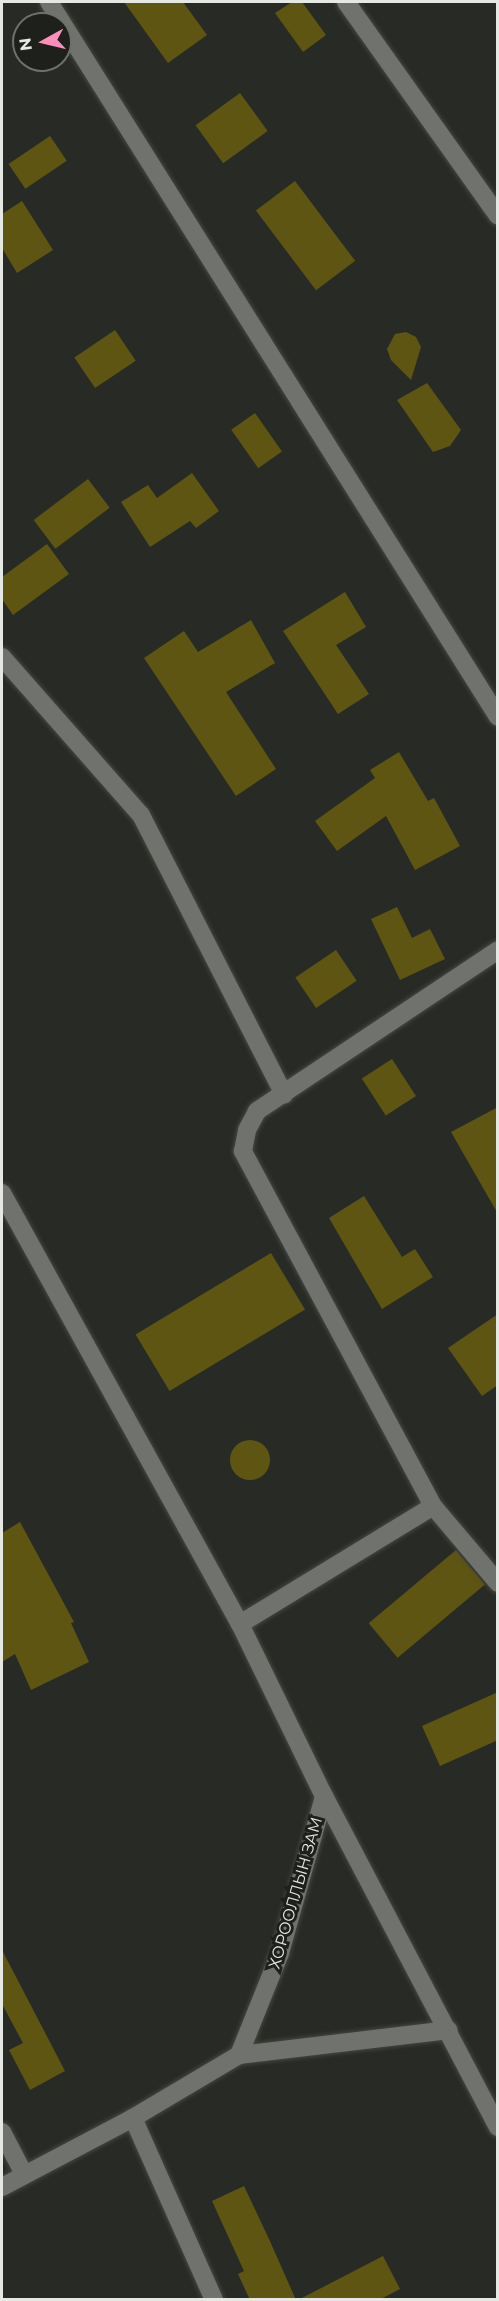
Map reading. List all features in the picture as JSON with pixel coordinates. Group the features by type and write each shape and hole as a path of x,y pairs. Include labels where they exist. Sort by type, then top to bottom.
{"street":[{"path":"49,2 498,717"},
{"path":"346,2 498,216"},
{"path":"2,657 141,815 284,1095"},
{"path":"498,950 257,1111 243,1151 433,1506 498,1583"},
{"path":"2,1193 240,1624 324,1796 498,2127"},
{"path":"240,1624 433,1506"},
{"name":"ХОРООЛЛЫН ЗАМ","path":"238,2055 280,1953 324,1796"},
{"path":"2,2187 133,2118 238,2055 449,2030"},
{"path":"133,2118 214,2300"},
{"path":"2,2132 24,2174"}],"building":[{"path":"124,2 183,2 207,35 168,63"},
{"path":"292,2 302,2 326,35 303,52 275,13"},
{"path":"240,93 268,131 223,163 196,125"},
{"path":"50,136 67,161 25,189 9,164"},
{"path":"295,181 355,261 316,290 256,210"},
{"path":"22,201 53,250 17,273 2,248 2,214"},
{"path":"115,330 136,361 95,388 74,357"},
{"path":"406,332 416,337 421,347 411,380 391,360 387,349 395,334"},
{"path":"427,383 461,430 450,446 433,452 397,400"},
{"path":"255,413 282,452 258,468 231,430"},
{"path":"192,473 219,511 196,528 190,521 150,547 121,502 148,485 157,498"},
{"path":"88,479 110,508 55,549 34,520"},
{"path":"47,544 69,574 13,615 2,599 2,577"},
{"path":"345,592 366,627 336,645 369,694 338,714 283,631"},
{"path":"251,620 275,663 226,692 276,769 236,796 144,658 184,631 198,652"},
{"path":"399,752 428,801 434,798 460,846 415,870 386,816 337,851 315,821 375,778 370,770"},
{"path":"397,907 412,938 430,929 445,959 400,980 371,919"},
{"path":"336,950 357,981 316,1008 295,977"},
{"path":"392,1059 416,1096 386,1116 362,1079"},
{"path":"498,1107 498,1214 451,1132"},
{"path":"364,1196 402,1257 415,1249 433,1277 382,1309 329,1218"},
{"path":"271,1253 305,1310 170,1391 136,1334"},
{"path":"498,1314 498,1385 482,1396 448,1348"},
{"path":"250,1440 264,1446 270,1460 264,1474 250,1480 236,1474 230,1460 236,1446"},
{"path":"20,1522 74,1622 71,1623 89,1662 31,1690 15,1654 2,1662 2,1533"},
{"path":"456,1550 485,1584 398,1658 369,1623"},
{"path":"498,1692 498,1740 440,1766 422,1726"},
{"path":"2,1950 65,2071 30,2090 9,2050 23,2043 2,2004"},
{"path":"244,2186 296,2300 250,2300 238,2274 244,2271 212,2201"},
{"path":"383,2256 400,2289 379,2300 298,2300"}]}
